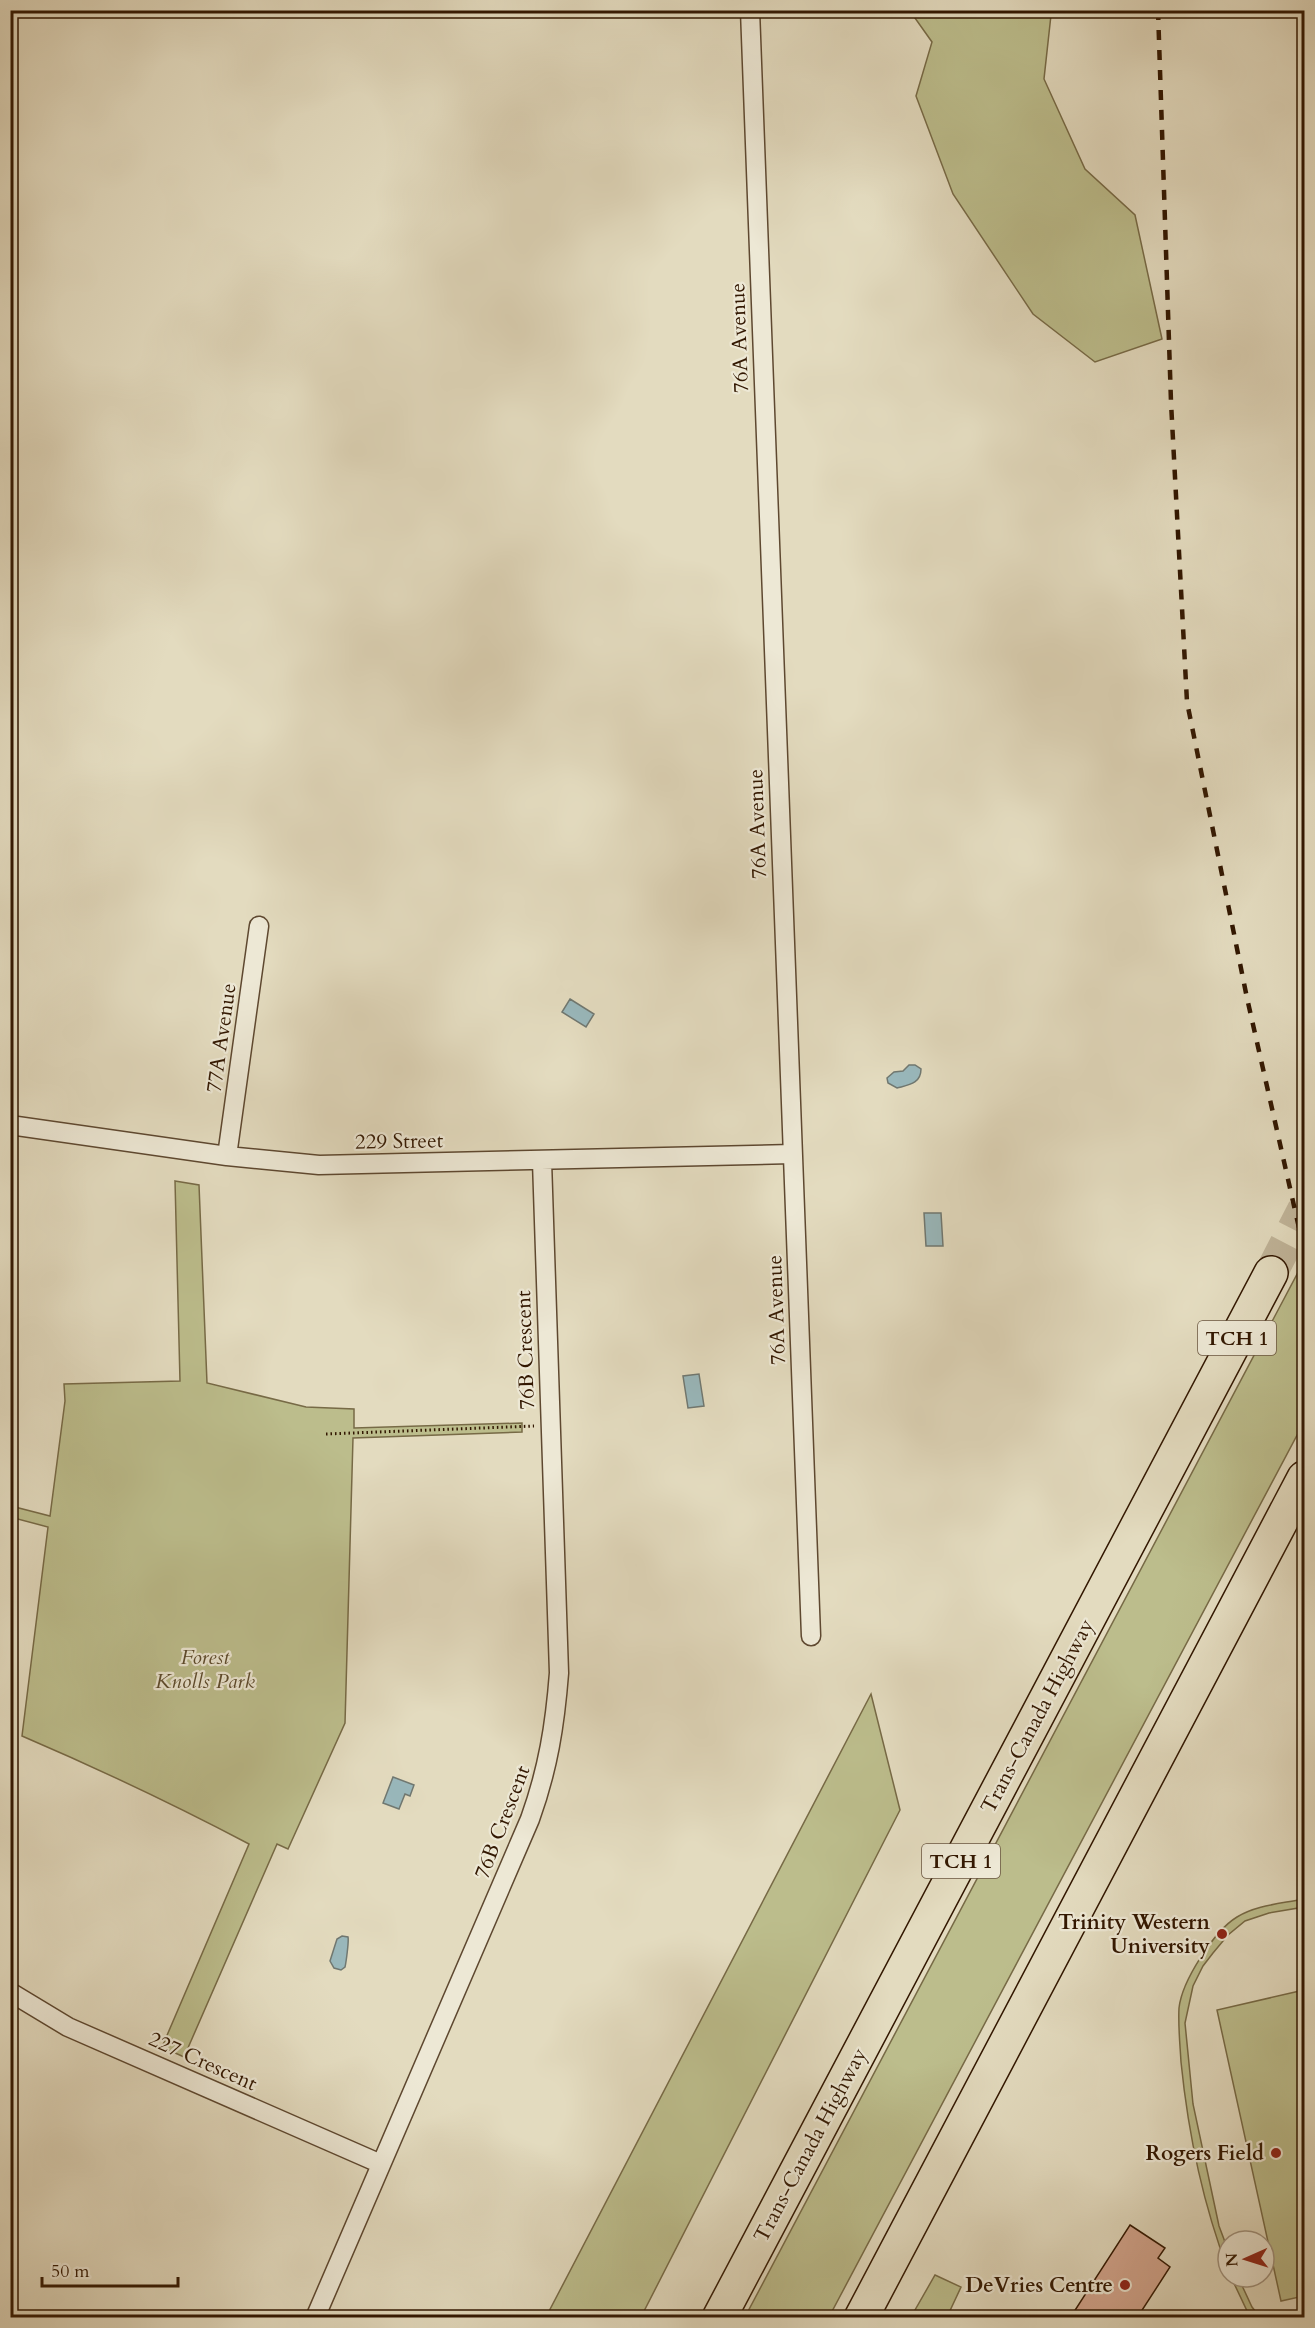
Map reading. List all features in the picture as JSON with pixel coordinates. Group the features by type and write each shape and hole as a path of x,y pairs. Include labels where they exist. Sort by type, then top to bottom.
{"highway":[{"name":"Trans-Canada Highway","path":"719,2318 1271,1273"},
{"path":"861,2318 1305,1478"}],"street":[{"name":"76A Avenue","path":"750,10 811,1636"},
{"name":"77A Avenue","path":"226,1156 259,926"},
{"name":"229 Street","path":"10,1125 226,1156 319,1165 792,1154"},
{"name":"76B Crescent","path":"315,2318 530,1819 549,1758 556,1719 559,1673 542,1161"},
{"name":"227 Crescent","path":"10,1992 68,2027 381,2164"}],"path":[{"path":"326,1434 550,1426"}],"green space":[{"path":"910,11 1055,11 1051,15 1044,79 1085,169 1135,215 1162,339 1095,362 1033,314 953,194 916,96 932,42"},
{"name":"Forest Knolls Park","path":"175,1181 199,1185 207,1383 306,1407 354,1409 354,1428 522,1423 522,1432 353,1438 345,1723 288,1849 277,1844 184,2057 162,2047 249,1844 137,1788 22,1736 48,1527 10,1517 11,1506 50,1516 65,1401 64,1384 180,1381"},
{"path":"1304,1261 1304,1422 829,2317 745,2317"},
{"path":"871,1694 900,1810 641,2317 546,2317"},
{"name":"Rogers Field","path":"1304,1900 1304,1907 1269,1913 1245,1921 1228,1935 1203,1966 1193,1986 1185,2023 1193,2104 1220,2229 1216,2229 1216,2236 1192,2141 1181,2062 1179,2008 1186,1984 1200,1958 1219,1933 1237,1917 1266,1906"},
{"name":"Rogers Field","path":"1304,1990 1304,2296 1281,2301 1276,2278 1276,2229 1265,2229 1217,2010"},
{"path":"935,2275 961,2287 947,2317 911,2317"},
{"path":"1237,2289 1244,2289 1252,2307 1260,2317 1249,2315"}],"water":[{"path":"570,999 594,1014 586,1027 562,1012"},
{"path":"909,1065 915,1065 921,1069 916,1081 897,1088 888,1083 887,1078 894,1072 903,1071"},
{"path":"924,1213 941,1213 943,1246 926,1246"},
{"path":"699,1374 704,1406 688,1408 683,1376"},
{"path":"393,1777 414,1785 410,1796 405,1794 399,1809 383,1803"},
{"path":"342,1936 348,1939 345,1967 341,1970 334,1968 330,1961 337,1939"}],"building":[{"name":"DeVries Centre","path":"1130,2225 1165,2248 1158,2258 1170,2267 1137,2318 1070,2318"}],"waterway":[{"path":"601,2316 605,2318"}],"tunnel":[{"path":"1271,1273 1304,1209"}],"railway":[{"path":"1158,10 1171,402 1187,702 1247,998 1304,1250"}],"place":[{"name":"Trinity Western University","path":"1222,1934"},
{"name":"Rogers Field","path":"1276,2153"},
{"name":"DeVries Centre","path":"1125,2285"}]}
